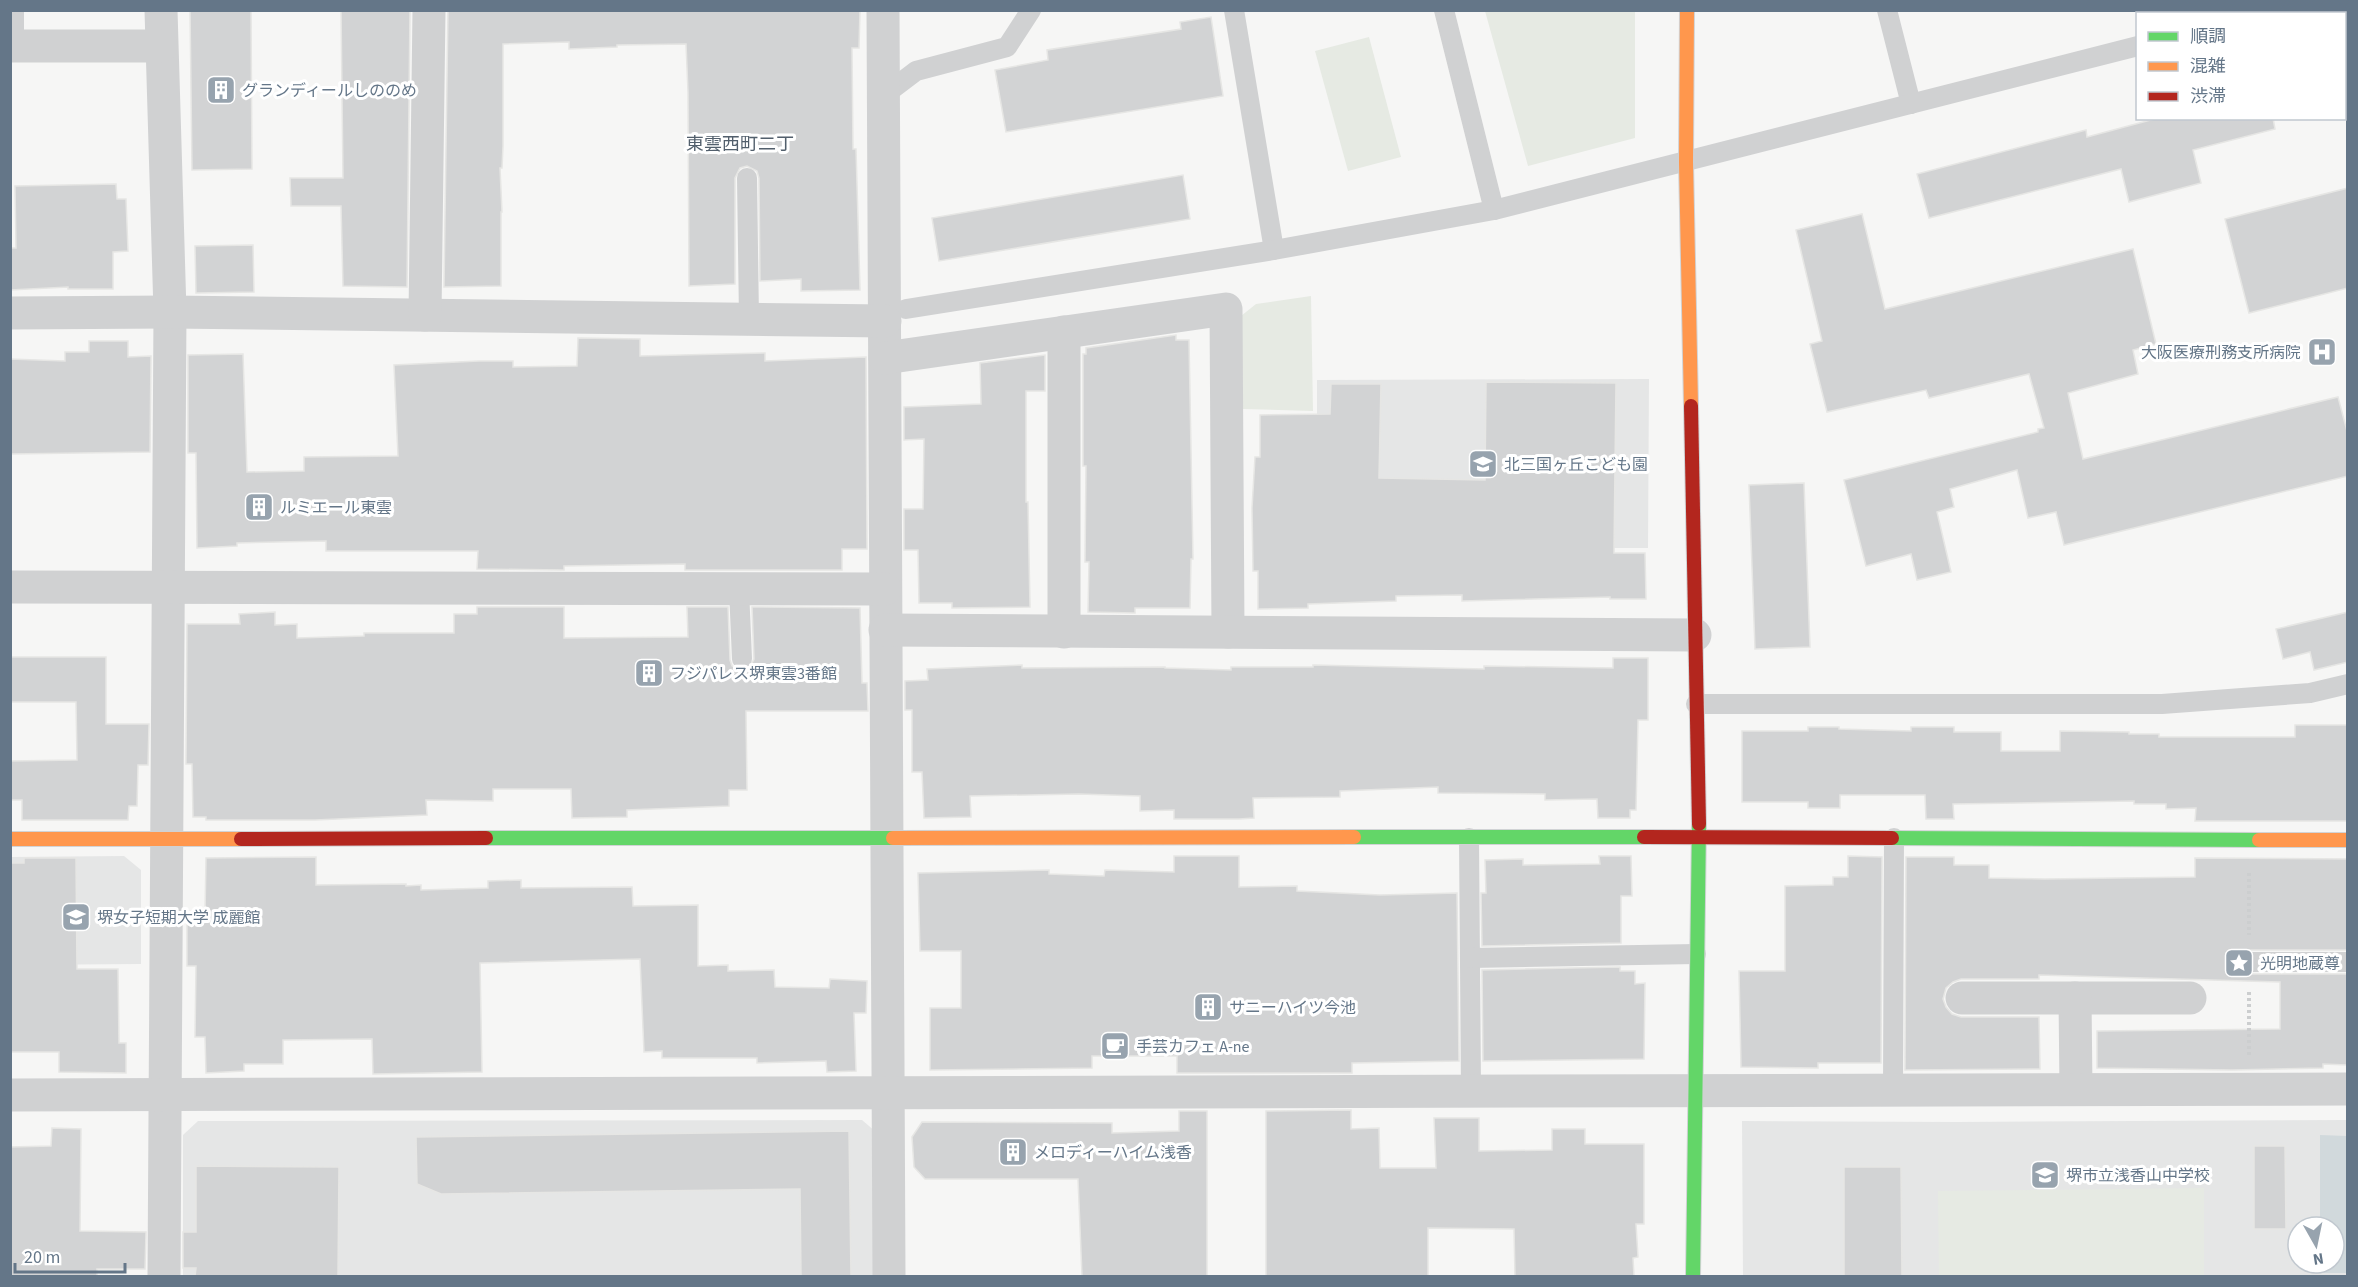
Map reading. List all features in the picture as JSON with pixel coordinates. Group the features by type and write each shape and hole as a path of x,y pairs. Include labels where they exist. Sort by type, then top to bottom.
{"street":[{"path":"160,10 170,312 164,1276"},
{"path":"425,315 429,10"},
{"path":"883,10 884,96 895,315 885,357 886,1092 889,1276"},
{"path":"1687,10 1686,162 1699,837 1694,1089 1694,1276"},
{"path":"12,46 161,46"},
{"path":"885,357 1226,309 1228,632"},
{"path":"10,313 170,312 749,319 895,315"},
{"path":"1064,332 1064,632"},
{"path":"10,587 885,589"},
{"path":"885,630 1695,635"},
{"path":"10,839 1699,837 2348,840"},
{"path":"1962,998 2190,998"},
{"path":"2075,998 2076,1089"},
{"path":"10,1095 2348,1089"}],"lane":[{"path":"12,46 14,10"},
{"path":"884,96 916,71 1007,47 1031,10"},
{"path":"1234,10 1274,250"},
{"path":"1444,10 1494,210"},
{"path":"1887,10 1911,104"},
{"path":"895,315 1494,210 2136,47"},
{"path":"747,178 749,319"},
{"path":"739,589 742,659"},
{"path":"1696,704 2162,704 2310,693 2348,684"},
{"path":"1469,838 1471,1090"},
{"path":"1893,1089 1894,838"},
{"path":"1470,958 1696,954"},
{"path":"2249,962 2348,962"}],"shaded area":[{"path":"1485,11 1635,11 1635,138 1528,166"},
{"path":"1369,37 1401,157 1348,171 1315,51"},
{"path":"1311,296 1313,411 1243,409 1241,316 1256,304"},
{"name":"北三国ヶ丘こども園","path":"1649,379 1648,548 1317,548 1317,380"},
{"name":"堺女子短期大学 成麗館","path":"124,856 141,870 141,964 11,965 10,857"},
{"path":"862,1120 876,1132 877,1276 183,1276 183,1135 198,1121"},
{"name":"堺市立浅香山中学校","path":"2347,1120 2347,1276 1743,1276 1742,1121"},
{"path":"2320,1135 2347,1136 2347,1273 2346,1215 2320,1215"},
{"path":"2204,1188 2204,1276 1939,1276 1938,1191"}],"building":[{"name":"グランディールしののめ","path":"190,10 251,10 252,169 192,170"},
{"path":"341,10 410,10 407,287 343,286 341,206 291,206 290,178 343,178"},
{"path":"448,10 860,10 859,48 852,48 853,149 856,149 860,290 801,291 801,279 760,281 759,178 757,171 747,166 740,168 735,178 735,284 689,286 686,44 617,45 617,47 569,49 569,42 503,44 503,146 502,168 500,168 501,286 444,287"},
{"path":"1211,17 1223,96 1006,132 995,70 1048,60 1047,50 1181,29 1180,22"},
{"path":"2151,120 2273,120 2275,129 2193,150 2201,183 2129,202 2121,169 1929,218 1917,174 2086,130 2087,137"},
{"path":"1183,175 1190,219 939,261 932,218"},
{"path":"116,184 117,199 126,199 128,251 113,252 113,289 68,289 68,287 10,290 10,248 16,248 15,186"},
{"path":"2348,188 2348,288 2249,313 2225,219"},
{"path":"1862,214 1885,309 2133,249 2156,344 2133,350 2138,374 2068,393 2083,459 2338,397 2348,435 2348,476 2064,545 2056,512 2028,518 2017,470 1950,489 1954,507 1937,512 1951,572 1917,580 1911,554 1866,566 1844,480 2038,432 2038,429 2044,428 2029,374 1929,398 1926,390 1827,412 1810,344 1822,341 1796,230"},
{"path":"253,245 254,292 196,293 195,246"},
{"path":"1176,335 1176,340 1189,340 1193,559 1191,559 1190,608 1135,608 1135,613 1088,612 1089,562 1085,562 1086,466 1083,466 1083,354 1086,354 1086,348"},
{"path":"578,338 640,339 640,356 765,353 765,361 866,357 867,549 842,549 842,570 685,570 685,564 564,566 564,570 477,569 478,551 326,551 326,541 237,543 237,546 197,548 196,453 188,453 188,355 243,354 247,472 304,471 304,457 398,456 394,365 513,361 513,367 577,366"},
{"path":"89,341 128,341 128,357 151,356 150,452 10,454 10,359 65,361 65,352 89,352"},
{"path":"1045,355 1045,391 1026,391 1026,502 1028,502 1030,607 952,608 952,603 919,603 918,550 904,550 904,509 923,509 924,439 904,440 904,407 981,404 980,363"},
{"path":"1486,382 1616,383 1614,553 1645,553 1646,599 1610,599 1610,597 1462,601 1462,595 1396,596 1396,601 1308,604 1308,608 1258,609 1258,571 1253,571 1252,508 1255,457 1260,457 1260,415 1330,414 1331,384 1381,384 1379,478 1485,480"},
{"path":"1804,483 1810,647 1755,649 1749,485"},
{"path":"477,607 564,607 564,638 688,637 687,607 728,607 730,660 732,666 742,671 749,669 754,659 752,607 860,608 862,683 867,683 868,711 746,711 747,790 729,790 729,806 627,810 627,817 572,818 571,789 493,789 493,801 426,800 427,815 315,820 206,820 206,817 193,817 192,764 186,764 187,624 240,624 239,614 275,612 275,625 297,624 297,638 364,636 364,633 454,633 454,614 477,614"},
{"path":"2348,612 2348,662 2314,670 2310,652 2283,659 2276,629"},
{"path":"10,657 106,657 106,724 149,724 148,765 138,765 137,806 129,806 128,820 22,820 22,800 10,800 10,761 77,760 76,702 10,702"},
{"path":"1613,658 1648,658 1648,720 1638,720 1636,810 1630,810 1630,818 1598,818 1597,799 1545,800 1545,794 1438,793 1438,787 1340,791 1340,797 1253,798 1254,818 1239,819 1174,819 1174,810 1140,811 1140,796 1079,794 970,796 971,817 924,818 922,772 912,772 912,710 905,710 905,681 928,680 927,669 1022,665 1022,668 1165,667 1231,670 1231,667 1313,667 1313,665 1484,669 1484,666 1613,668"},
{"path":"2295,725 2348,725 2348,821 2195,821 2196,808 2166,809 2166,804 2134,804 2134,801 1953,804 1954,819 1926,819 1925,795 1840,795 1840,808 1808,808 1808,802 1742,802 1742,731 1808,731 1808,727 1839,727 1839,729 1911,731 1911,727 1954,727 1954,732 2001,732 2001,751 2060,751 2060,731 2129,732 2129,734 2159,734 2159,737 2295,737"},
{"path":"1174,856 1239,856 1239,887 1297,886 1297,891 1380,895 1457,893 1459,1061 1352,1063 1352,1073 1177,1073 1177,1056 1092,1056 1092,1068 930,1070 930,1008 961,1008 961,951 920,951 918,873 1049,870 1049,874 1104,876 1105,870 1174,872"},
{"path":"1599,856 1631,856 1632,896 1621,896 1621,943 1482,946 1481,893 1486,893 1485,860 1523,859 1523,865 1600,864"},
{"path":"1848,856 1882,857 1881,1063 1818,1063 1818,1068 1741,1067 1739,971 1785,971 1785,886 1833,885 1833,877 1848,877"},
{"path":"316,857 316,885 406,884 406,886 421,885 421,890 488,888 488,881 521,880 521,888 632,887 633,906 698,905 698,966 728,965 728,971 774,970 775,987 829,988 830,979 867,981 866,1013 854,1013 856,1071 827,1072 826,1061 757,1063 757,1058 662,1058 662,1051 644,1052 640,959 480,963 482,1072 373,1074 372,1039 283,1040 283,1064 244,1064 244,1071 206,1073 205,1037 195,1037 196,966 187,966 187,913 205,913 206,858"},
{"path":"1906,857 1954,857 1954,865 1989,865 1989,878 2045,879 2195,877 2195,858 2348,859 2348,950 2249,950 2243,952 2237,961 2239,968 2249,974 2348,974 2348,1065 2323,1064 2323,1068 2232,1070 2097,1068 2097,1031 2280,1029 2280,982 2039,975 2039,979 1961,979 1946,988 1943,999 1952,1014 1961,1017 2039,1017 2040,1069 1905,1070"},
{"path":"24,858 76,858 77,969 118,969 119,1043 126,1043 126,1073 59,1072 59,1052 10,1052 10,863 24,863"},
{"path":"1620,967 1620,971 1635,971 1635,984 1645,983 1644,1059 1483,1061 1482,970"},
{"path":"1351,1110 1351,1129 1379,1128 1380,1168 1436,1168 1434,1118 1479,1118 1479,1151 1552,1150 1552,1129 1585,1129 1585,1144 1644,1144 1644,1224 1636,1224 1638,1257 1633,1258 1634,1276 1515,1276 1514,1229 1428,1228 1428,1276 1266,1276 1266,1111"},
{"path":"1179,1111 1207,1111 1207,1276 1082,1276 1078,1179 925,1179 914,1167 912,1137 922,1122 1112,1123 1112,1133 1179,1131"},
{"path":"52,1128 81,1129 80,1231 146,1232 145,1269 97,1269 97,1276 10,1276 10,1147 51,1146"},
{"path":"849,1131 851,1276 801,1276 800,1189 441,1194 417,1184 416,1137"},
{"path":"2254,1146 2285,1146 2286,1229 2254,1229"},
{"path":"196,1166 339,1167 338,1276 195,1276 196,1268 183,1268 183,1232 196,1232"},
{"path":"1844,1167 1901,1167 1902,1276 1844,1276"}],"traffic: fast":[{"path":"1693,1276 1699,824"},
{"path":"1354,837 1644,837"},
{"path":"486,838 893,838"},
{"path":"1892,838 2259,840"}],"traffic: slow":[{"path":"1687,10 1686,162 1691,406"},
{"path":"893,838 1354,837"},
{"path":"10,839 241,839"},
{"path":"2259,840 2348,840"}],"traffic: jam":[{"path":"1691,406 1699,824"},
{"path":"1644,837 1892,838"},
{"path":"241,839 486,838"}],"place":[{"name":"グランディールしののめ","path":"221,90"},
{"name":"大阪医療刑務支所病院","path":"2322,352"},
{"name":"北三国ヶ丘こども園","path":"1483,464"},
{"name":"ルミエール東雲","path":"259,507"},
{"name":"フジパレス堺東雲3番館","path":"649,673"},
{"name":"堺女子短期大学 成麗館","path":"76,917"},
{"name":"光明地蔵尊","path":"2239,963"},
{"name":"サニーハイツ今池","path":"1208,1007"},
{"name":"手芸カフェ A-ne","path":"1115,1046"},
{"name":"メロディーハイム浅香","path":"1013,1152"},
{"name":"堺市立浅香山中学校","path":"2045,1175"}],"district":[{"name":"東雲西町二丁","path":"740,144"}]}
